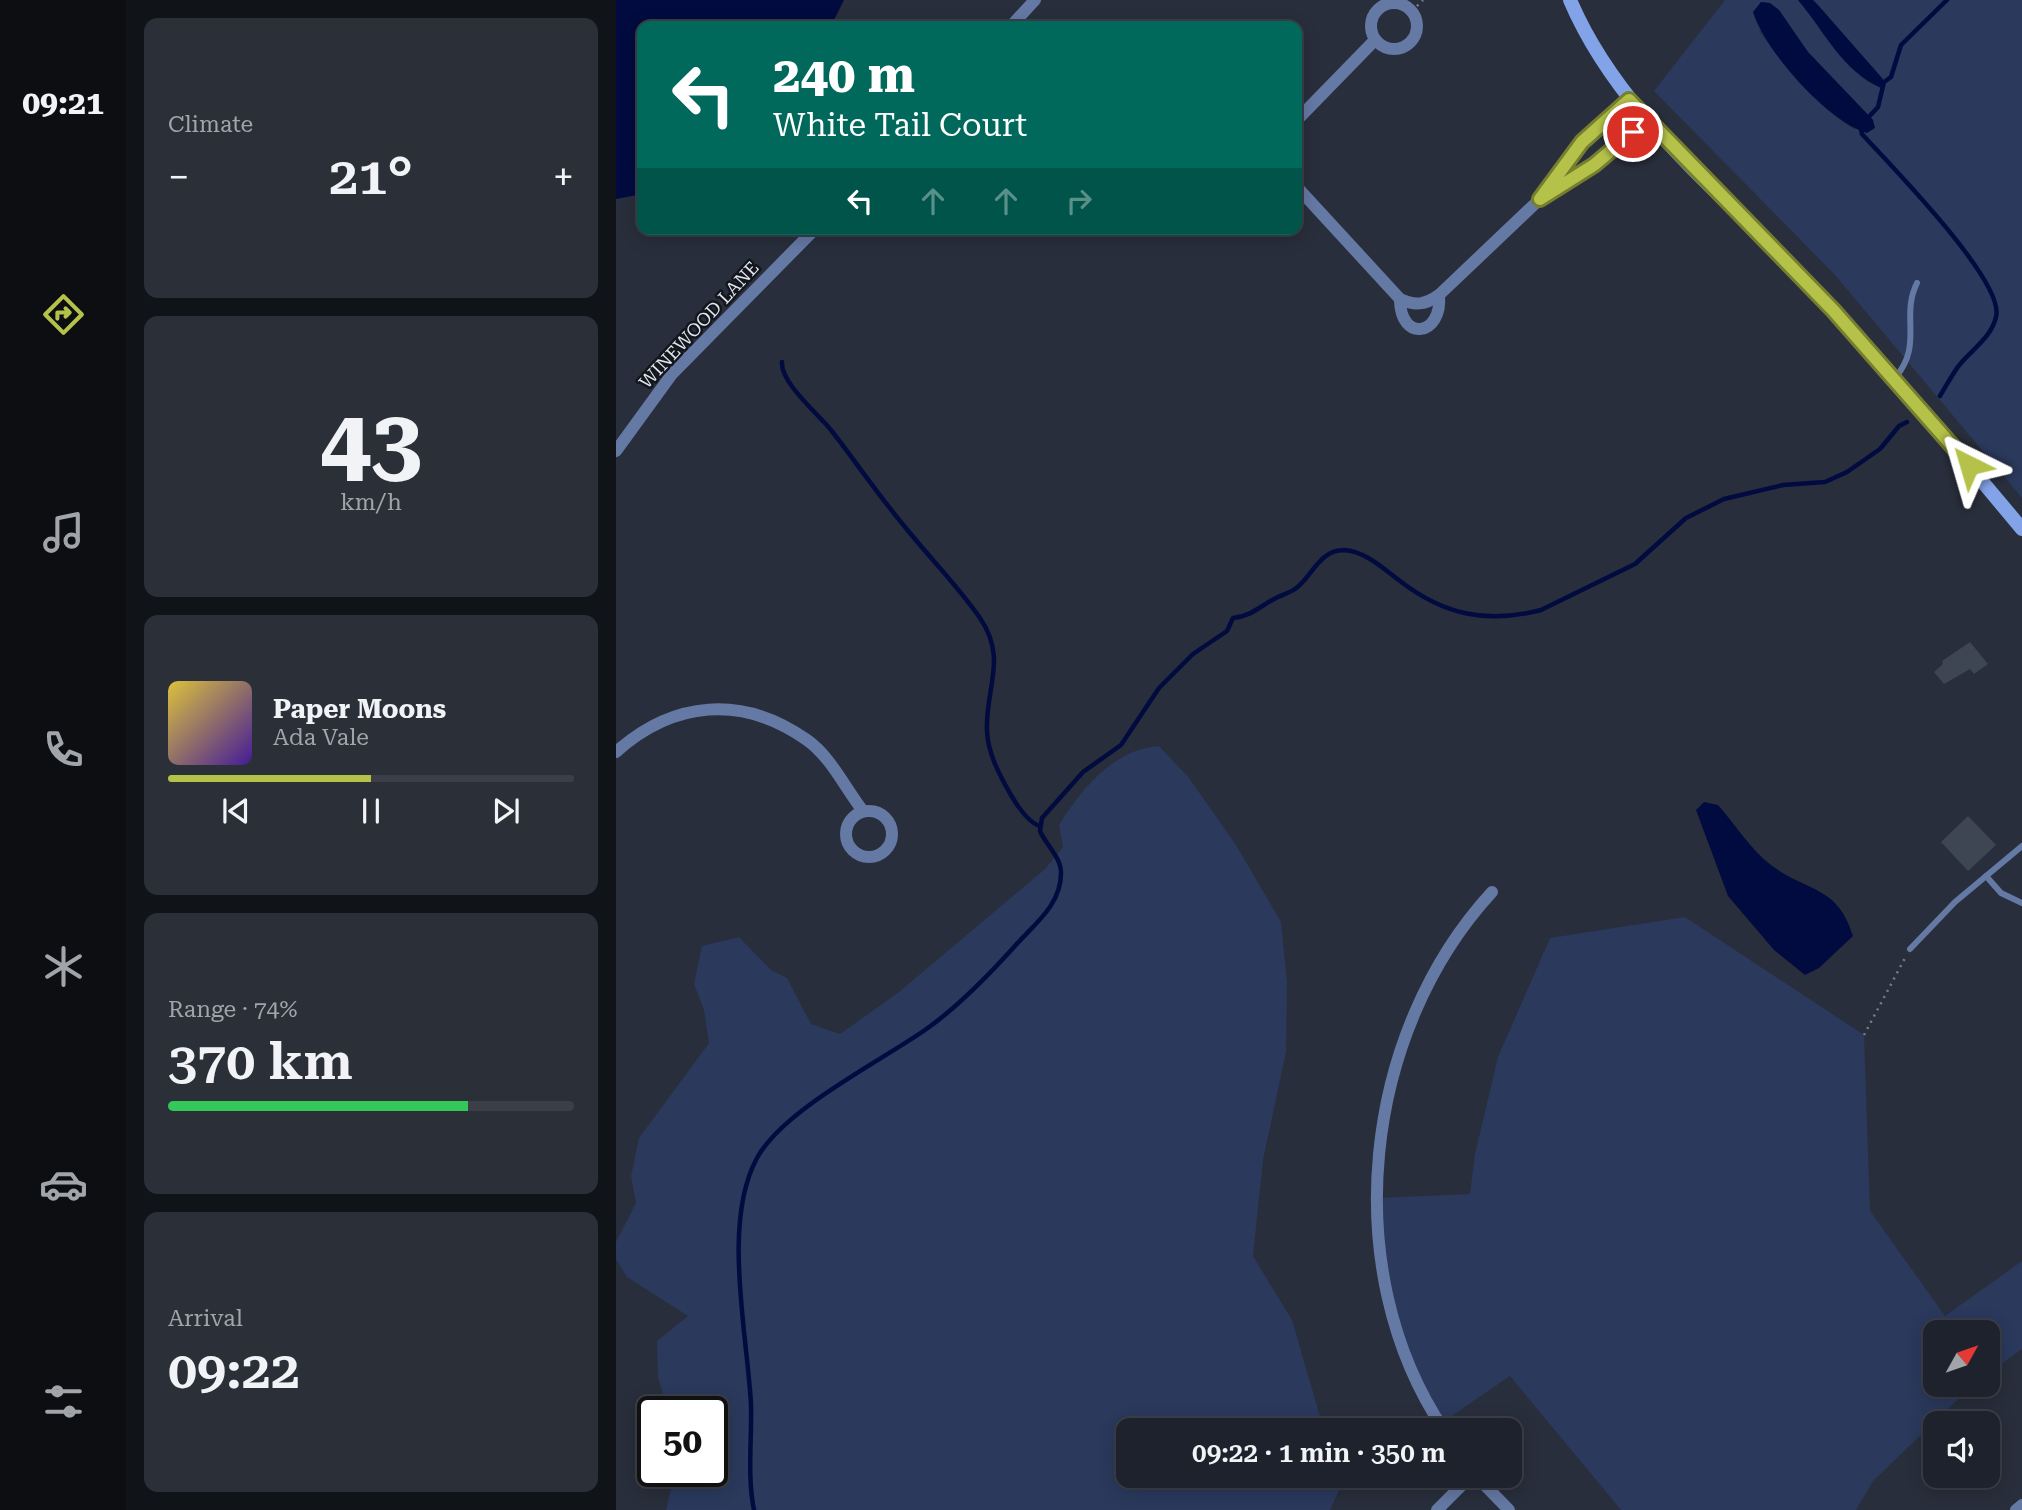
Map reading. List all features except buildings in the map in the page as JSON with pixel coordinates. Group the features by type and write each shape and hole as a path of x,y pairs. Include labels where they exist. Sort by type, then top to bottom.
{"main road":[{"path":"1570,0 1598,57 1629,100 1808,283 1895,378 2022,529"}],"street":[{"path":"1016,21 1035,0"},
{"path":"1394,3 1412,11 1416,24 1410,42 1391,49 1375,40 1371,22 1379,8 1394,3"},
{"path":"1302,115 1375,40"},
{"path":"1302,192 1400,299 1412,304 1422,304 1439,295 1540,199 1582,142 1629,100"},
{"path":"1540,199 1594,165 1647,120"},
{"name":"WINEWOOD LANE","path":"618,442 672,374 809,235"},
{"path":"1400,299 1402,319 1408,326 1418,330 1430,326 1437,319 1439,295"},
{"path":"616,752 639,731 679,713 718,707 772,720 808,741 830,764 863,811"},
{"path":"1438,1418 1409,1364 1391,1310 1381,1258 1377,1198 1384,1115 1398,1055 1431,976 1463,923 1492,892"},
{"path":"1437,1510 1460,1488"},
{"path":"1487,1488 1510,1510"},
{"path":"2016,1510 2022,1505"}],"lane":[{"path":"1895,378 1910,353 1913,336 1910,304 1917,283"},
{"path":"1910,948 2022,846"},
{"path":"1986,876 2001,893 2022,903"}],"path":[{"path":"1412,11 1423,0"},
{"path":"1864,1035 1910,948"}],"shaded area":[{"path":"616,0 844,0 834,21 637,21 637,195 616,199"},
{"path":"1725,0 1798,0 1829,39 1839,30 1813,0 2022,0 2022,498 1835,275 1654,91","holes":["1779,10 1808,52 1873,120 1854,129 1840,119 1802,84 1759,31"]},
{"path":"1798,0 1813,0 1818,5 1882,78 1885,83 1881,88 1855,72"},
{"path":"1761,2 1770,3 1779,10 1808,52 1873,120 1875,128 1867,133 1851,126 1834,115 1800,83 1770,46 1760,28 1753,12"},
{"path":"1159,746 1189,778 1236,845 1281,922 1287,982 1286,1052 1263,1160 1253,1256 1292,1320 1321,1418 1116,1418 1116,1488 1340,1488 1330,1510 666,1510 671,1487 728,1487 728,1396 663,1396 658,1377 657,1341 688,1316 627,1277 616,1259 616,1242 636,1203 631,1176 639,1138 709,1043 704,1010 694,984 702,946 739,937 771,970 787,978 811,1024 840,1034 899,992 1045,869 1063,847 1059,825 1088,785 1113,763 1143,749"},
{"path":"1704,802 1718,805 1771,865 1830,898 1839,907 1853,936 1819,968 1805,975 1774,950 1728,896 1696,810"},
{"path":"1685,917 1864,1035 1870,1211 1945,1316 2022,1261 2022,1349 2000,1365 2000,1320 1923,1320 1923,1397 1960,1397 1946,1411 1923,1411 1923,1433 1873,1481 1856,1510 1621,1510 1510,1376 1449,1418 1437,1418 1391,1310 1377,1198 1470,1194 1475,1154 1498,1057 1550,938"}],"waterway":[{"path":"1866,120 1878,107 1884,82 1891,77 1901,45 1947,0"},
{"path":"1860,125 1862,134 1919,196 1965,252 1994,300 1996,317 1993,325 1985,338 1957,368 1940,396"},
{"path":"782,362 783,370 793,388 831,430 895,515 980,618 993,647 993,674 987,715 992,756 1017,804 1027,817 1039,826"},
{"path":"754,1510 750,1471 751,1404 739,1278 739,1245 741,1213 747,1184 757,1158 770,1140 809,1105 949,1012 1045,914 1060,885 1061,873 1056,856 1040,831 1042,818 1083,772 1121,745 1159,688 1193,654 1227,631 1233,618 1251,613 1293,590 1322,559 1335,551 1352,551 1367,557 1416,593 1467,614 1502,616 1541,610 1635,564 1686,518 1724,499 1783,485 1825,482 1847,472 1880,449 1899,426 1907,422"}],"route":[{"path":"1633,132 1594,165 1540,199 1582,142 1629,100 1833,310 1969,465"}]}
